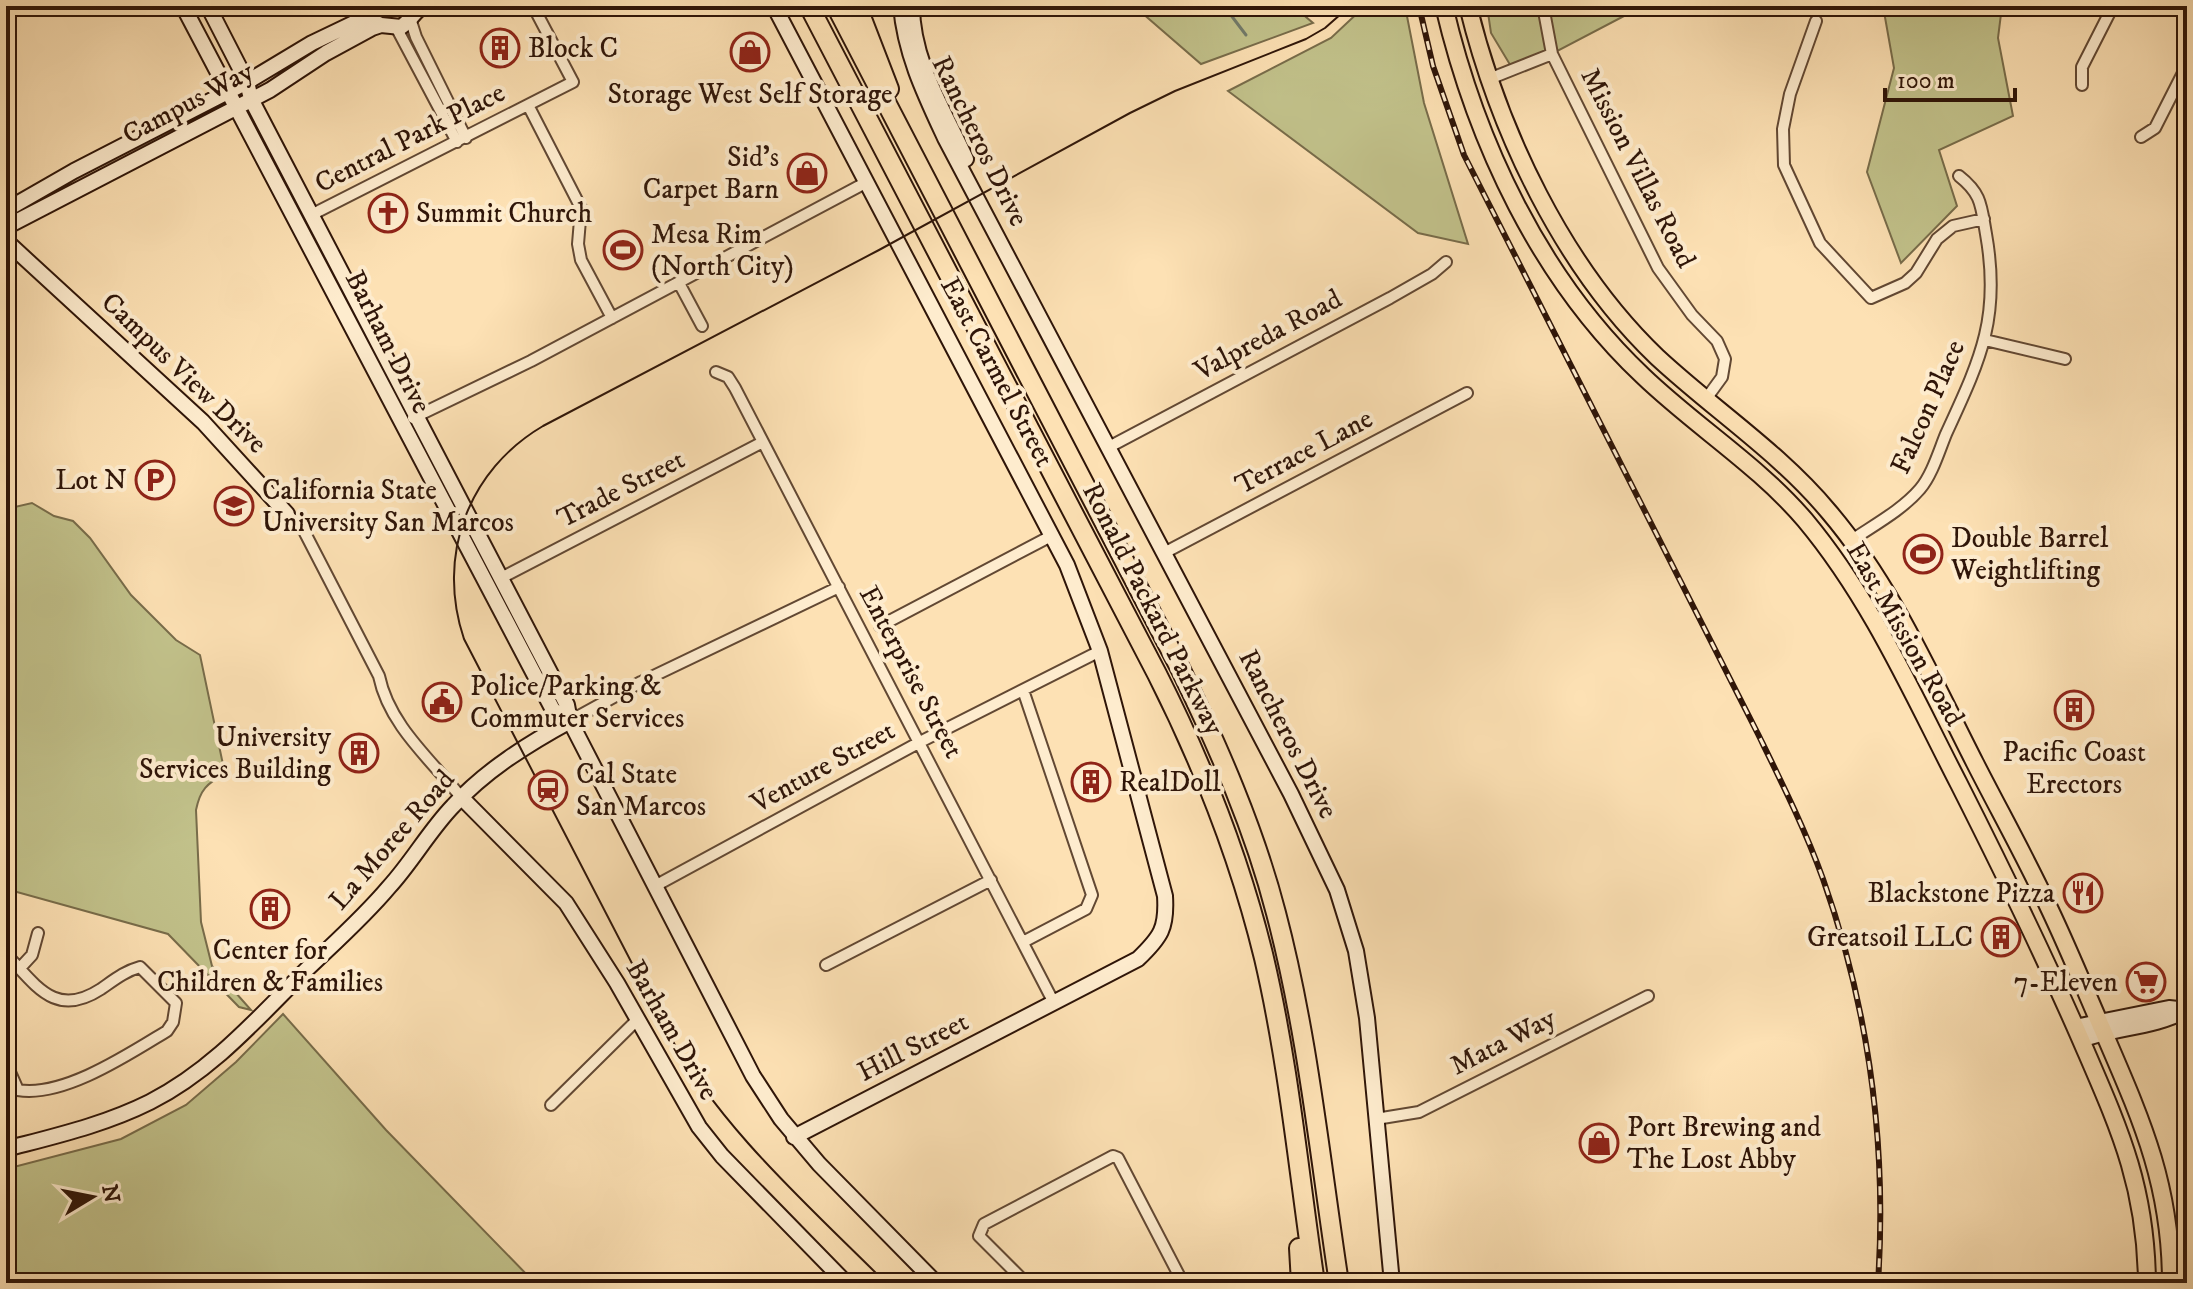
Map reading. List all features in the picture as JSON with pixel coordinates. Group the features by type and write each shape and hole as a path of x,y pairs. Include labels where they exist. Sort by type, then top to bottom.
{"highway":[{"name":"Ronald Packard Parkway","path":"809,6 1157,674 1204,774 1239,869 1264,959 1280,1043 1315,1283"},
{"name":"Ronald Packard Parkway","path":"836,6 1181,670 1232,780 1259,855 1289,965 1339,1283"},
{"path":"857,6 886,77 895,119"},
{"path":"1301,1185 1298,1236 1301,1283"}],"main road":[{"name":"East Mission Road","path":"1444,6 1468,91 1489,145 1551,264 1590,319 1644,378 1775,489 1832,553 1885,641 2025,913 2129,1155 2143,1217 2147,1283"},
{"name":"East Mission Road","path":"1468,6 1489,79 1523,159 1583,269 1639,339 1814,494 1852,540 1879,580 2050,910 2140,1116 2156,1162 2169,1227 2171,1283"},
{"path":"1644,378 1664,382 1689,404 1706,399"},
{"path":"1832,553 1868,563"},
{"path":"1847,575 1857,571 1879,580"}],"street":[{"path":"183,6 228,92"},
{"path":"208,6 247,82 251,99 309,211"},
{"name":"Central Park Place","path":"309,211 462,140 573,82 533,6"},
{"name":"East Carmel Street","path":"774,6 1053,535 1100,651 1165,896 1166,913 1164,928 1157,941 1138,959 1054,1003"},
{"name":"Rancheros Drive","path":"901,6 904,34 914,68 945,138 1303,818 1337,890 1356,951 1367,1018 1392,1283"},
{"name":"Rancheros Drive","path":"912,6 912,18 928,78 1006,251"},
{"path":"1543,6 1552,54"},
{"path":"2082,85 2082,67 2113,6"},
{"name":"Campus Way","path":"6,210 74,171 247,82 312,43 384,8 385,21 394,27"},
{"path":"413,11 416,37 462,140"},
{"name":"Campus Way","path":"6,227 290,78 326,53 372,28 404,25 413,11"},
{"path":"1816,21 1790,94 1783,129 1784,165 1820,243 1871,298 1905,283 1916,273 1937,239 1953,226 1984,219"},
{"path":"394,27 462,140"},
{"name":"Mission Villas Road","path":"1489,79 1552,54 1658,268 1692,315 1717,341 1725,359 1722,377 1706,399"},
{"path":"2141,137 2155,128 2187,65"},
{"name":"Barham Drive","path":"228,92 553,710 570,721"},
{"path":"528,105 581,208 578,244 581,260 612,318"},
{"name":"Falcon Place","path":"1852,540 1904,504 1922,487 1979,361 1992,290 1991,263 1975,188 1959,176"},
{"path":"401,424 612,318 867,182"},
{"name":"Barham Drive","path":"309,211 567,705 570,721 753,1076 794,1137 936,1283"},
{"name":"Campus View Drive","path":"6,241 202,421 304,531 402,726 417,748 461,797"},
{"name":"Valpreda Road","path":"1109,447 1390,298 1432,274 1446,262"},
{"path":"679,283 702,326"},
{"path":"1985,340 2065,359"},
{"name":"Enterprise Street","path":"716,372 728,377 763,442 1054,1003"},
{"name":"Terrace Lane","path":"1164,553 1467,393"},
{"name":"Trade Street","path":"501,578 763,442"},
{"path":"880,626 1053,535"},
{"name":"La Moree Road","path":"6,1149 70,1133 120,1116 176,1087 224,1052 386,891 461,797 487,774 538,738 641,682 839,587"},
{"name":"Venture Street","path":"655,886 920,742 1100,651"},
{"path":"1023,690 1092,895 1086,909 1023,942"},
{"name":"Barham Drive","path":"461,797 566,903 699,1127 714,1146 846,1283"},
{"path":"826,965 991,880"},
{"path":"20,968 32,955 38,933"},
{"path":"6,954 46,996 63,1001 83,999 127,971 140,967 176,1003 173,1022 167,1031 95,1073 32,1093 18,1090 6,1063"},
{"name":"Mata Way","path":"1376,1119 1419,1112 1648,996"},
{"name":"Hill Street","path":"794,1137 1054,1003"},
{"path":"2078,1034 2101,1026 2171,1019 2185,1011"},
{"path":"551,1105 637,1020"},
{"path":"1026,1283 979,1236 984,1224 1113,1156 1118,1158 1183,1283"}],"green space":[{"path":"1134,6 1293,6 1313,23 1201,64"},
{"path":"1365,6 1405,6 1424,103 1468,244 1418,233 1228,91 1331,38"},
{"path":"1487,6 1663,6 1624,16 1515,73 1491,33"},
{"path":"1883,6 2002,6 1998,38 2013,116 1939,150 1957,206 1901,263 1867,172 1894,68"},
{"path":"32,503 54,516 73,521 90,538 131,595 176,640 200,655 225,774 205,788 196,810 201,922 212,966 251,1010 239,1007 168,934 6,889 6,509"},
{"path":"283,1014 386,1130 535,1283 6,1283 6,1169 121,1139 186,1105 236,1062"}],"waterway":[{"path":"1224,6 1246,35"}],"tram line":[{"path":"886,1283 739,1133 713,1101 667,1031 464,639 456,608 454,577 457,547 465,518 495,466 517,444 543,426 879,250 1130,113 1175,91 1306,39 1325,28 1350,6"}],"railway":[{"path":"1419,6 1433,66 1464,155 1758,734 1801,824 1823,879 1852,978 1871,1078 1880,1180 1878,1283"}],"place":[{"name":"Block C","path":"500,48"},
{"name":"Storage West Self Storage","path":"750,52"},
{"name":"Sid's Carpet Barn","path":"807,173"},
{"name":"Summit Church","path":"388,213"},
{"name":"Mesa Rim (North City)","path":"623,250"},
{"name":"Lot N","path":"155,480"},
{"name":"California State University San Marcos","path":"234,506"},
{"name":"Double Barrel Weightlifting","path":"1923,554"},
{"name":"Police/Parking & Commuter Services","path":"442,702"},
{"name":"Pacific Coast Erectors","path":"2074,710"},
{"name":"University Services Building","path":"359,753"},
{"name":"RealDoll","path":"1091,782"},
{"name":"Cal State San Marcos","path":"548,790"},
{"name":"Blackstone Pizza","path":"2083,893"},
{"name":"Center for Children & Families","path":"270,909"},
{"name":"Greatsoil LLC","path":"2001,937"},
{"name":"7-Eleven","path":"2146,982"},
{"name":"Port Brewing and The Lost Abby","path":"1599,1143"}]}
